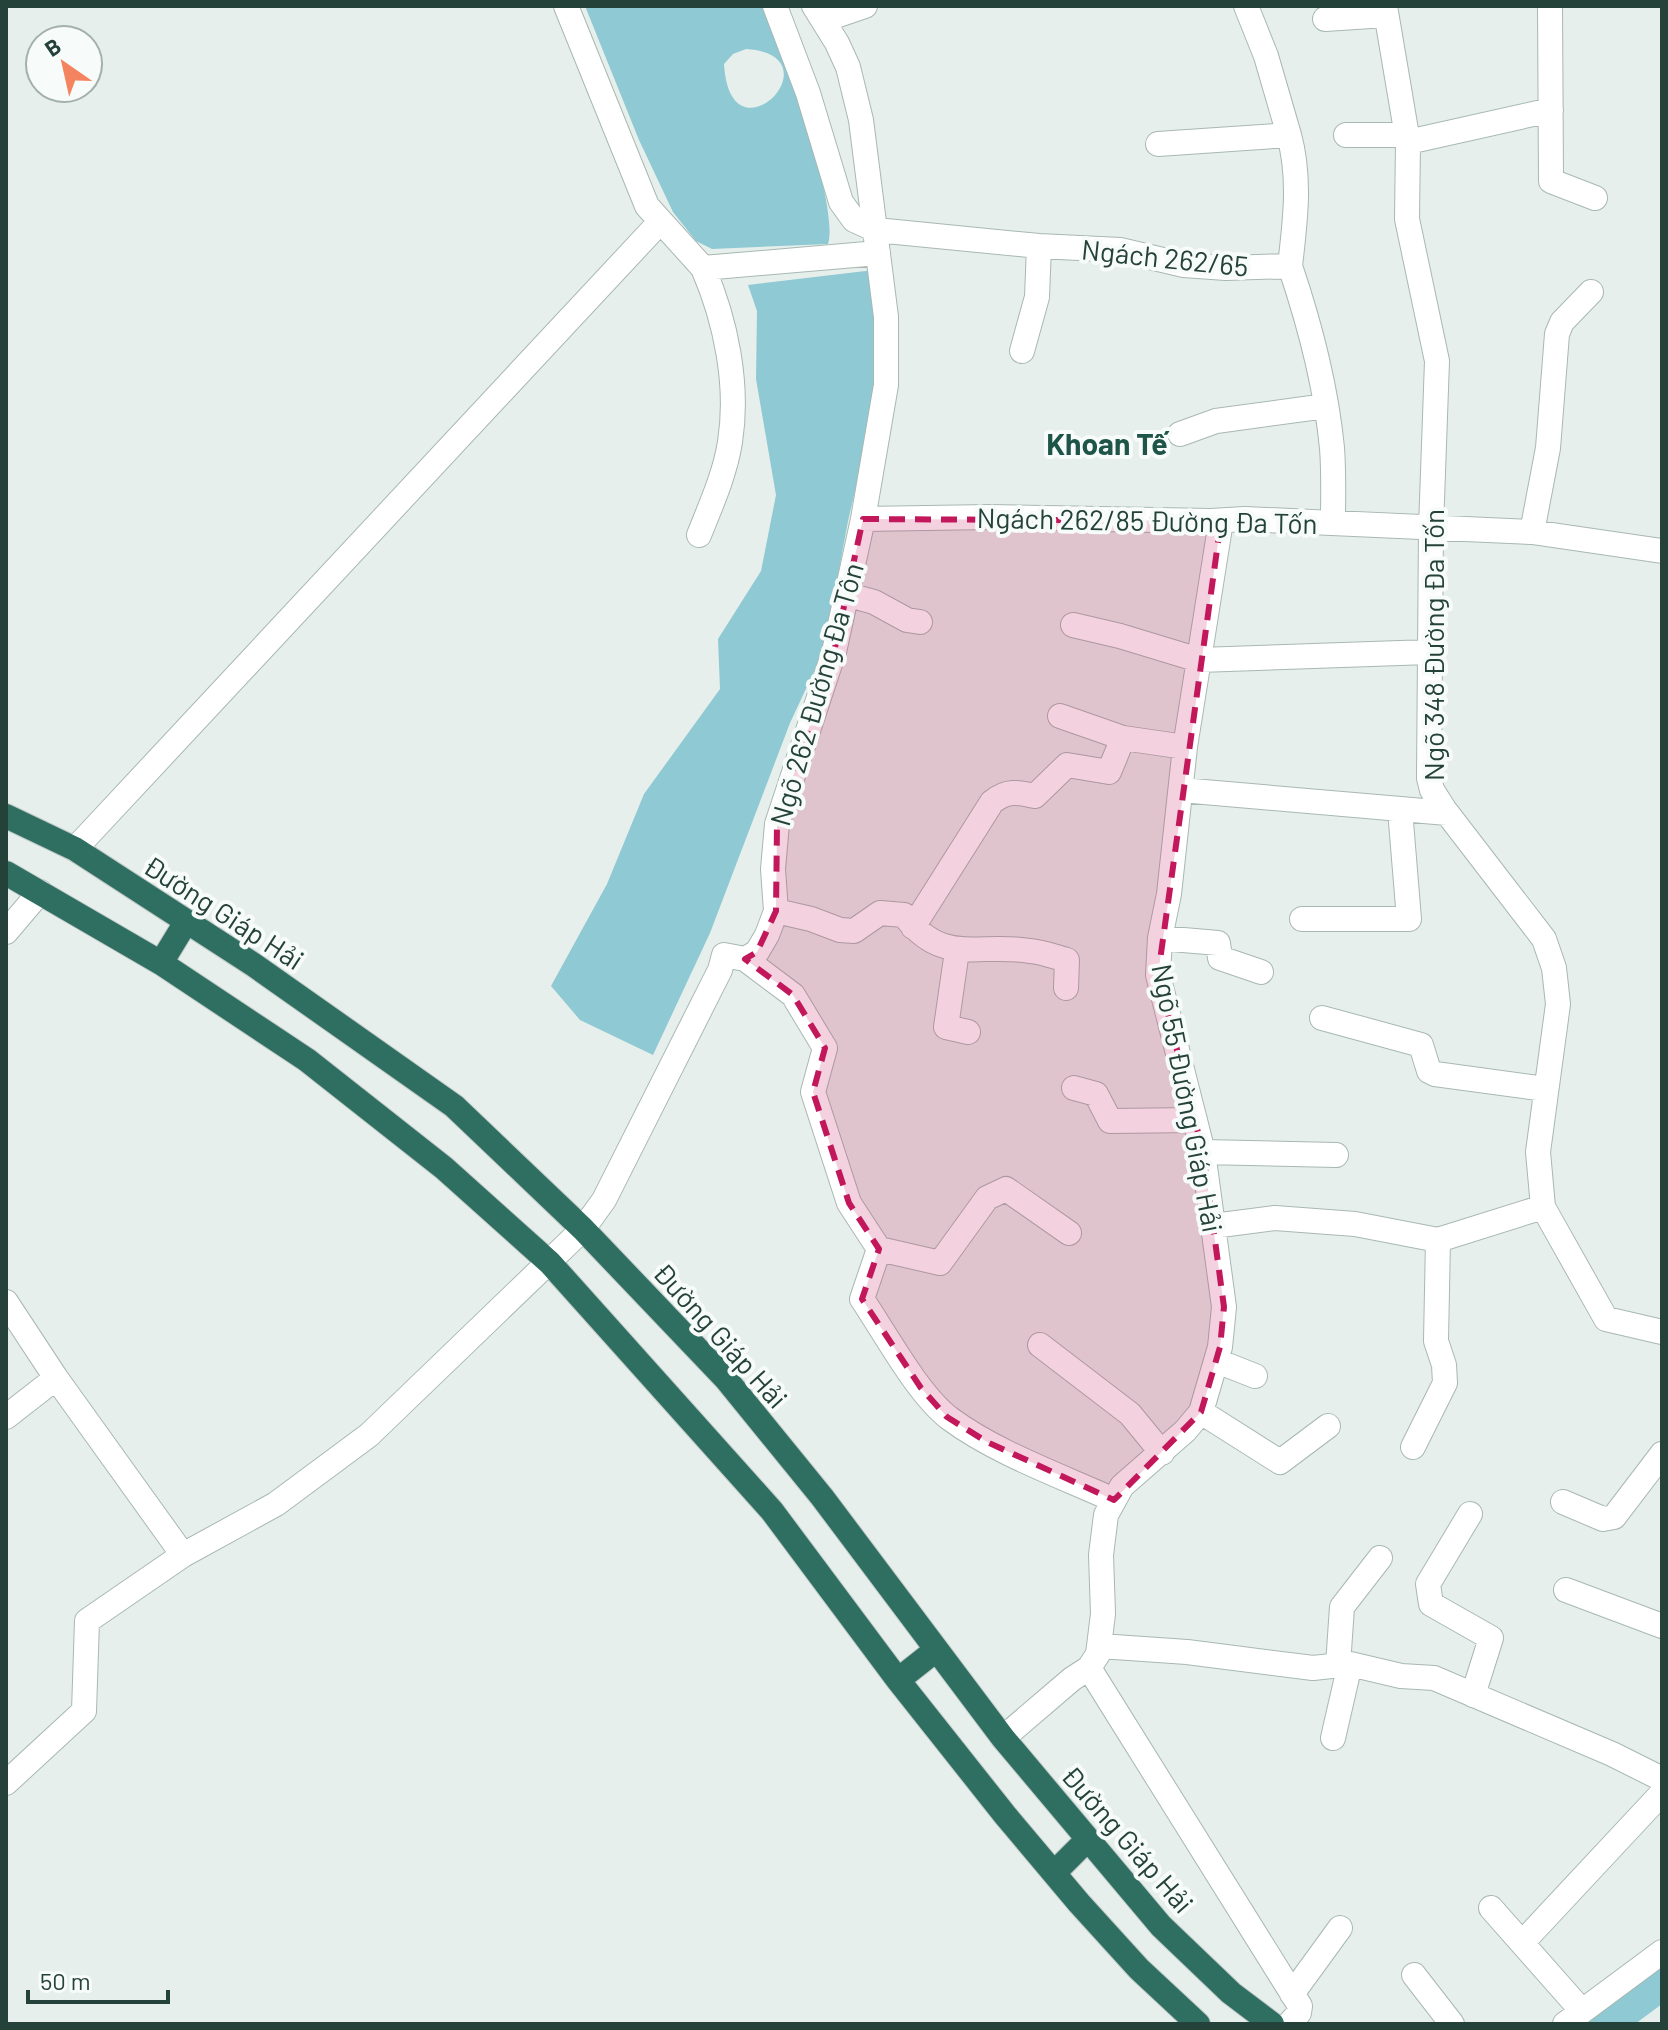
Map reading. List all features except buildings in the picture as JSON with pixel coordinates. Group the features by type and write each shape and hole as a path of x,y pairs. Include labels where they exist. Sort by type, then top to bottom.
{"highway":[{"name":"Đường Giáp Hải","path":"6,816 75,849 254,965 454,1106 583,1229 726,1379 822,1497 1003,1738 1161,1926 1231,1993 1272,2024"},
{"path":"6,873 161,963 307,1060 444,1168 550,1263 772,1511 898,1680 1054,1873 1139,1969 1198,2024"},
{"path":"161,963 186,922"},
{"path":"898,1680 936,1650"},
{"path":"1054,1873 1088,1839"}],"street":[{"path":"566,6 647,206 703,268 721,313 734,408 730,445 699,535"},
{"path":"775,6 808,93 841,202 877,242"},
{"path":"819,13 865,6"},
{"path":"1246,6 1266,56 1297,172 1290,266"},
{"path":"1550,6 1551,181 1595,198"},
{"path":"1325,19 1386,10"},
{"name":"Ngõ 348 Đường Đa Tốn","path":"1386,10 1407,139 1407,219 1437,361 1431,528 1429,778 1432,790 1447,813 1544,939 1554,968 1558,1004 1538,1152 1543,1207 1606,1319 1662,1332"},
{"name":"Ngõ 262 Đường Đa Tôn","path":"583,1229 604,1200 720,970 724,955 745,959 757,952 767,935 776,911 773,869 777,824 834,652 863,519 886,385 886,317 856,93 848,67 819,13"},
{"path":"1346,135 1407,139 1551,110"},
{"path":"1158,144 1289,135"},
{"path":"75,849 660,222"},
{"name":"Ngách 262/65","path":"703,268 877,242 1120,250 1184,265 1226,268 1290,266 1308,319 1326,406 1332,450 1333,523"},
{"path":"1022,351 1037,297 1039,246"},
{"path":"1532,532 1548,448 1557,334 1562,322 1591,292"},
{"path":"1180,434 1216,421 1326,406"},
{"name":"Ngách 262/85 Đường Đa Tốn","path":"863,519 1245,519 1532,532 1662,551"},
{"name":"Ngõ 55 Đường Giáp Hải","path":"1095,1657 1104,1582 1101,1555 1106,1515 1122,1486 1162,1453 1201,1412 1217,1361 1224,1307 1203,1152 1158,975 1185,747 1221,521"},
{"path":"845,594 874,602 907,620 920,622"},
{"path":"1073,625 1199,660 1429,652"},
{"path":"1060,716 1123,738 1185,747"},
{"path":"913,927 992,802 1003,794 1014,792 1035,796 1067,765 1109,772 1123,738"},
{"path":"1181,790 1447,813"},
{"path":"1302,919 1409,919 1400,810"},
{"path":"6,932 40,892"},
{"path":"776,911 840,930 854,931 880,913 904,915 913,927 932,940 957,951 1030,950 1067,960 1066,988"},
{"path":"1160,938 1218,943 1220,958 1261,972"},
{"path":"957,951 946,1027 968,1032"},
{"path":"745,959 793,995 825,1048 813,1092 849,1203 879,1249 940,1263 987,1198 1006,1189 1069,1233"},
{"path":"1322,1018 1421,1045 1429,1071 1435,1074 1545,1089"},
{"path":"1074,1088 1096,1094 1110,1121 1195,1120"},
{"path":"1203,1152 1336,1155"},
{"path":"1213,1226 1275,1218 1341,1223 1438,1240 1543,1207"},
{"path":"6,1783 84,1711 87,1621 183,1555 276,1504 369,1435 583,1229"},
{"path":"1413,1447 1445,1383 1444,1365 1436,1341 1438,1240"},
{"path":"879,1249 862,1299 921,1388 947,1417 987,1442 1114,1500"},
{"path":"6,1302 56,1378 183,1555"},
{"path":"1040,1345 1130,1414 1162,1453"},
{"path":"1217,1361 1255,1376"},
{"path":"6,1417 56,1378"},
{"path":"1201,1412 1280,1462 1328,1426"},
{"path":"1563,1502 1603,1519 1614,1517 1662,1454"},
{"path":"1470,1514 1428,1584 1431,1604 1491,1638 1473,1695"},
{"path":"1333,1738 1344,1665 1342,1607 1380,1558"},
{"path":"1566,1590 1662,1626"},
{"path":"1003,1738 1095,1657 1187,1652 1313,1668 1344,1665 1401,1676 1434,1678 1612,1754 1662,1779"},
{"path":"1095,1657 1301,2009 1289,2024"},
{"path":"1522,1943 1662,1793"},
{"path":"1491,1908 1522,1943 1574,2017 1662,1952"},
{"path":"1292,1994 1340,1928"},
{"path":"1414,1975 1452,2024"}],"highlighted area":[{"path":"863,519 1221,521 1158,975 1203,1152 1224,1307 1220,1347 1201,1412 1114,1500 987,1442 947,1417 921,1388 862,1299 879,1249 849,1203 813,1092 825,1048 793,995 745,959 757,952 776,911 777,824 834,652"}],"water":[{"path":"585,6 763,6 807,126 825,196 828,244 712,249 696,241 673,212 639,140","holes":["746,49 772,56 783,68 782,84 772,98 758,107 743,106 731,93 724,64 733,54"]},
{"path":"874,270 882,376 848,521 824,650 790,723 710,933 653,1055 580,1020 551,986 607,884 644,794 720,689 718,639 761,571 776,495 756,379 757,311 748,285"},
{"path":"1662,1962 1662,2004 1635,2024 1569,2024"}],"district":[{"name":"Khoan Tế","path":"1107,443"}]}
